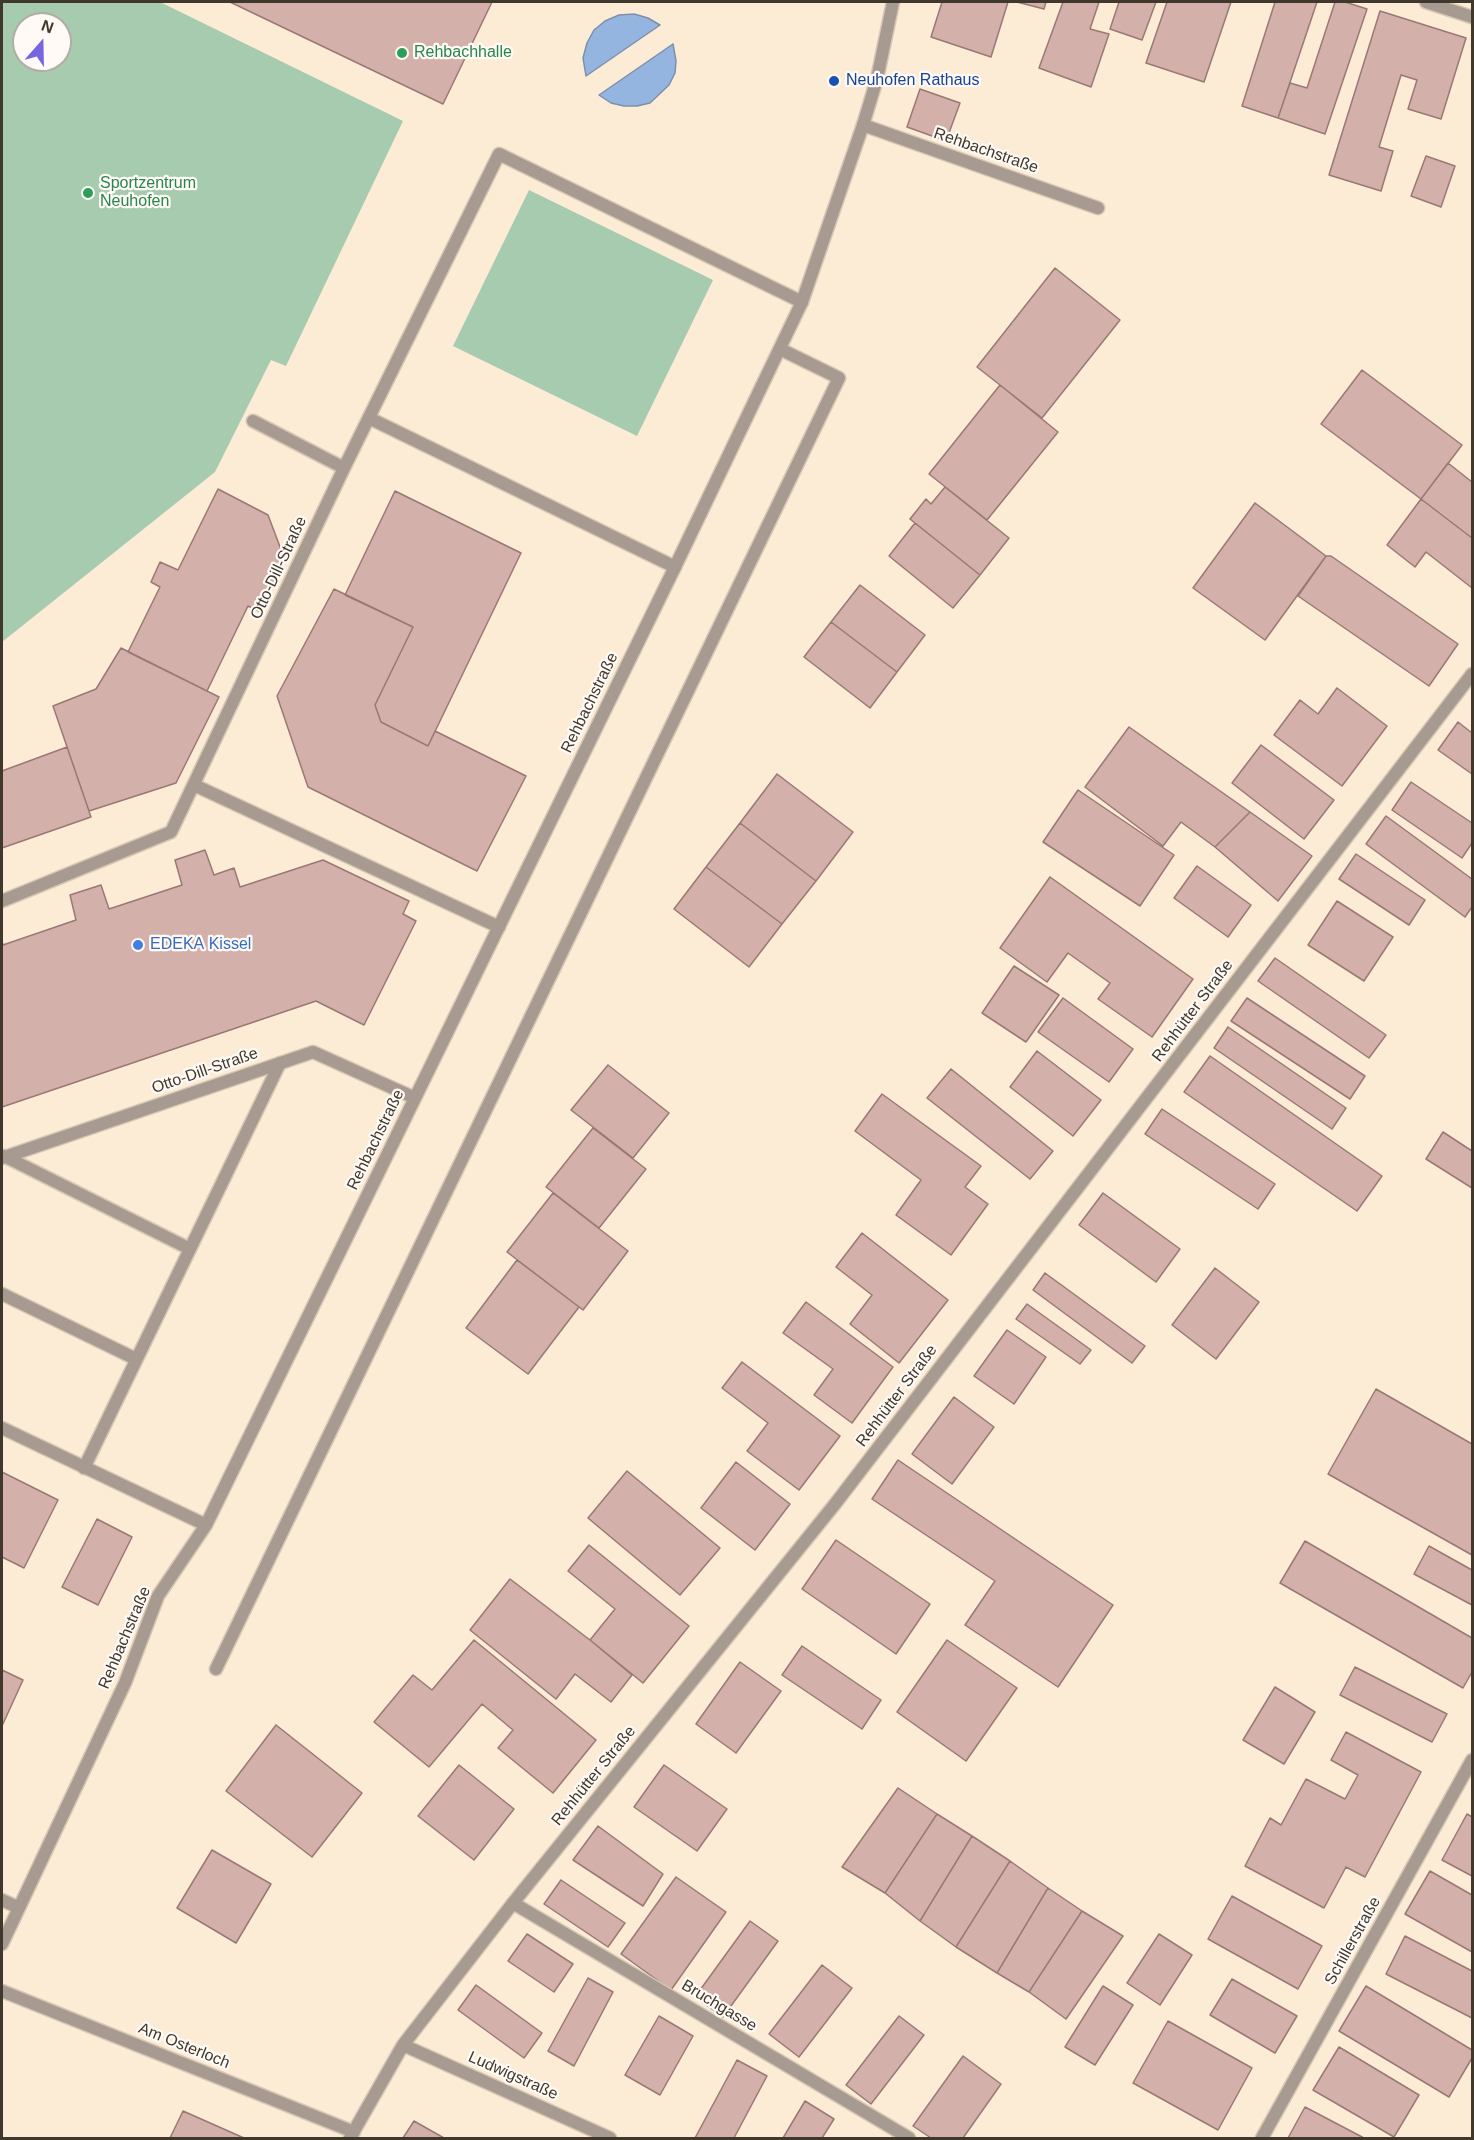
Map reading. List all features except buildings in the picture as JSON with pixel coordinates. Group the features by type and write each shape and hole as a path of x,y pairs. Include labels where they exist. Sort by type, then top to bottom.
{"street":[{"name":"Rehbachstraße","path":"2,1944 125,1683 158,1596 206,1525 675,567 802,302 864,125 877,79 892,2"},
{"path":"1426,2 1473,17"},
{"name":"Rehbachstraße","path":"864,125 1098,208"},
{"name":"Otto-Dill-Straße","path":"2,901 171,832 344,468 499,154 802,302"},
{"path":"216,1669 839,378 780,349"},
{"path":"369,418 675,567"},
{"path":"253,421 344,468"},
{"name":"Rehhütter Straße","path":"352,2135 403,2044 513,1903 835,1504 1473,674"},
{"path":"194,785 499,927"},
{"name":"Otto-Dill-Straße","path":"3,1157 313,1052 415,1098"},
{"path":"84,1468 280,1063"},
{"path":"3,1157 190,1249"},
{"path":"2,1294 136,1359"},
{"path":"2,1428 206,1525"},
{"name":"Schillerstraße","path":"1262,2139 1473,1760"},
{"path":"2,1900 17,1908"},
{"name":"Bruchgasse","path":"513,1903 909,2139"},
{"name":"Am Osterloch","path":"2,1991 352,2135"},
{"name":"Ludwigstraße","path":"403,2044 610,2139"}],"green space":[{"path":"2,2 160,2 403,121 286,366 271,360 215,472 2,642"},
{"path":"529,190 713,280 637,436 453,346"}],"water":[{"path":"634,14 660,25 586,76 583,58 594,30 605,21 619,15"},
{"path":"673,44 676,61 675,73 669,85 650,103 624,106 611,103 599,95"}],"place":[{"name":"Rehbachhalle","path":"402,53"},
{"name":"Neuhofen Rathaus","path":"834,81"},
{"name":"Sportzentrum Neuhofen","path":"88,193"},
{"name":"EDEKA Kissel","path":"138,945"}]}
